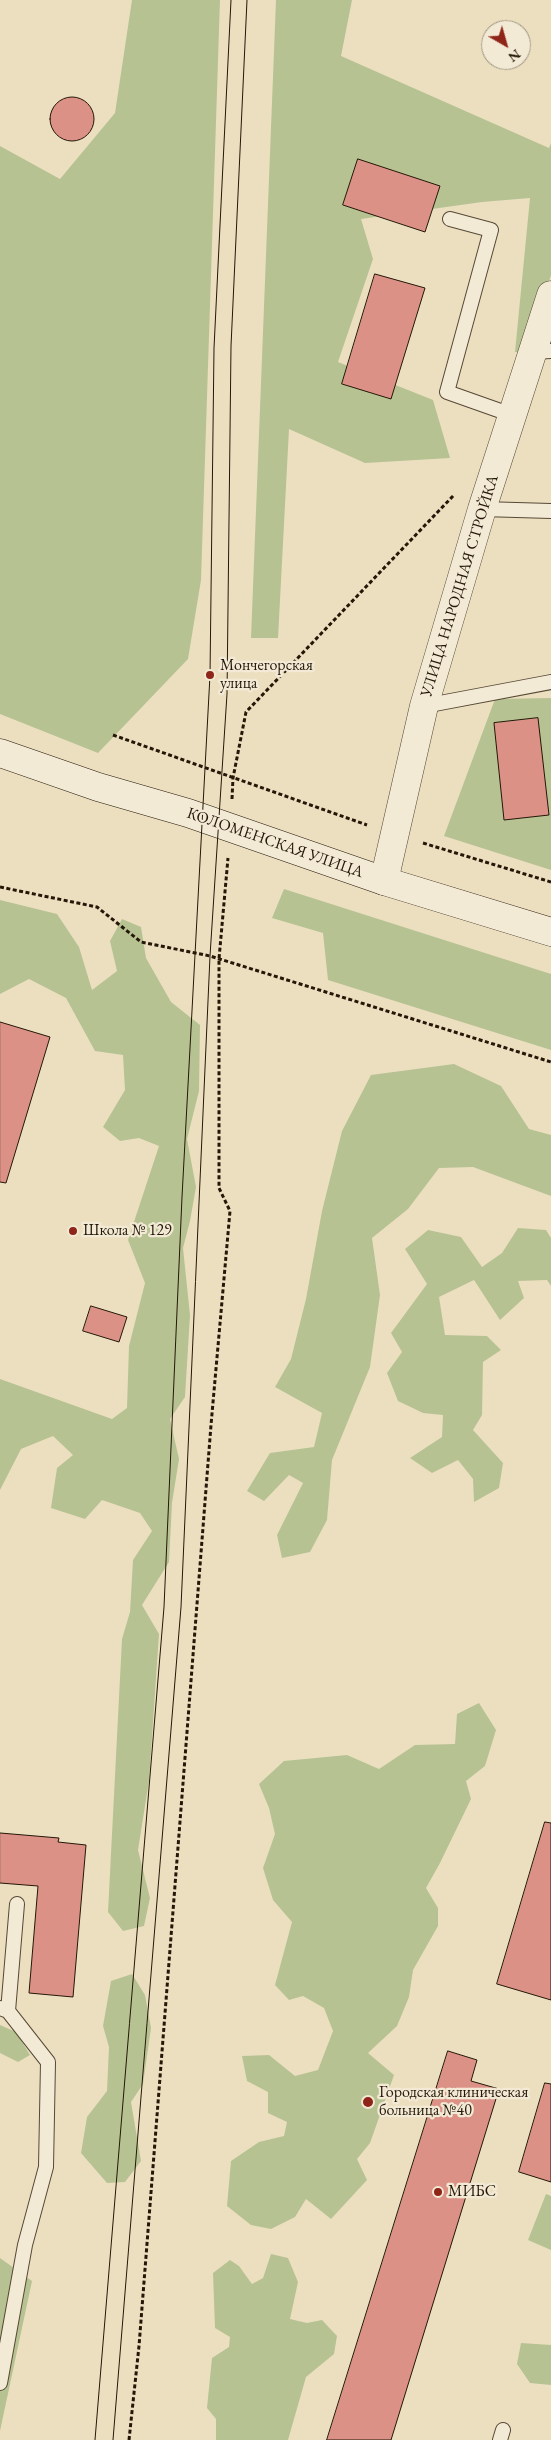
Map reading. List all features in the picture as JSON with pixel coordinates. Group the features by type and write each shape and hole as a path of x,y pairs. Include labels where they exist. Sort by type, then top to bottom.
{"street":[{"name":"УЛИЦА НАРОДНАЯ СТРОЙКА","path":"384,880 424,706 482,509 512,415 542,352 551,295"},
{"name":"КОЛОМЕНСКАЯ УЛИЦА","path":"0,753 384,880 551,932"}],"lane":[{"path":"450,219 491,230 447,392 512,415"},
{"path":"482,509 551,511"},
{"path":"424,706 551,682"},
{"path":"0,2383 25,2245 46,2167 48,2062 4,2009 17,1904"}],"path":[{"path":"128,2440 139,2346 211,1424 230,1211 219,1188 219,958 233,778 246,712 456,494"},
{"path":"113,735 395,834 551,882"},
{"path":"0,887 97,907 141,942 219,958 551,1062"}],"green space":[{"path":"132,0 220,0 201,580 188,659 98,753 0,714 0,146 60,179 115,113"},
{"path":"276,0 352,0 341,56 549,148 551,143 551,275 526,352 515,352 530,198 482,202 361,219 373,259 338,362 433,400 450,458 365,463 289,429 278,638 251,638"},
{"path":"551,698 551,870 444,836 495,699"},
{"path":"284,889 551,974 551,1050 328,980 323,933 272,918"},
{"path":"0,900 57,914 79,947 92,990 117,971 110,941 122,919 141,927 146,958 171,1002 200,1025 199,1091 187,1139 196,1187 183,1248 190,1315 185,1397 170,1419 179,1459 172,1503 169,1562 142,1605 159,1634 149,1781 138,1850 150,1898 144,1926 123,1931 108,1912 122,1639 130,1612 133,1560 152,1531 140,1513 102,1500 85,1519 51,1508 57,1468 73,1455 53,1436 21,1449 0,1490 0,1379 112,1419 127,1408 129,1346 145,1283 128,1240 159,1146 139,1138 120,1141 103,1127 125,1090 123,1055 95,1051 66,998 29,979 0,994"},
{"path":"454,1064 501,1086 529,1129 551,1135 551,1196 473,1167 439,1168 408,1209 372,1238 380,1295 370,1367 332,1460 327,1520 310,1552 282,1558 277,1535 303,1483 289,1475 264,1501 247,1491 270,1453 314,1447 322,1413 275,1387 291,1359 306,1299 322,1211 342,1131 371,1075"},
{"path":"518,1228 546,1230 551,1238 551,1286 547,1280 518,1281 524,1298 500,1320 474,1280 439,1297 445,1335 487,1336 501,1350 483,1362 482,1415 473,1430 503,1463 499,1488 474,1502 473,1479 458,1460 432,1473 410,1458 442,1437 443,1415 423,1413 398,1401 387,1373 402,1352 391,1333 427,1284 405,1249 428,1230 461,1237 482,1267 502,1253"},
{"path":"479,1703 496,1730 485,1766 466,1781 471,1799 426,1888 438,1908 438,1926 413,1970 409,1997 397,2026 368,2053 394,2075 370,2143 357,2159 367,2180 331,2219 306,2199 295,2217 271,2229 251,2225 227,2206 231,2161 259,2142 284,2136 287,2122 268,2113 268,2092 247,2081 242,2056 269,2055 295,2076 318,2070 333,2031 324,2008 303,1996 289,2000 275,1985 292,1922 273,1900 263,1868 275,1834 269,1808 259,1784 284,1761 347,1755 379,1769 415,1745 455,1744 457,1714"},
{"path":"132,1974 145,1995 151,2028 143,2084 131,2102 141,2161 125,2182 107,2183 81,2153 87,2117 107,2091 109,2047 103,2026 111,1981"},
{"path":"0,2025 16,2032 30,2055 18,2062 0,2053"},
{"path":"546,2194 551,2196 551,2250 528,2240"},
{"path":"271,2254 288,2258 298,2282 290,2319 307,2323 322,2320 337,2336 334,2354 306,2377 288,2440 216,2440 216,2419 207,2408 212,2358 229,2347 230,2337 215,2328 213,2273 230,2260 239,2266 252,2284 263,2278"},
{"path":"0,2258 32,2281 0,2431"},
{"path":"521,2343 551,2345 551,2385 530,2383 517,2364"}],"building":[{"path":"72,97 84,101 90,107 94,119 90,131 84,137 72,141 60,137 54,131 50,119 54,107 60,101"},
{"path":"358,159 440,186 425,232 343,205"},
{"path":"375,274 425,288 391,399 342,384"},
{"path":"538,718 549,815 504,820 494,723"},
{"path":"0,1022 50,1037 6,1183 0,1182"},
{"path":"91,1306 127,1317 119,1342 83,1331"},
{"path":"545,1822 551,1823 551,2000 497,1984"},
{"path":"0,1833 59,1838 58,1842 86,1845 73,1997 29,1993 38,1886 0,1883"},
{"path":"448,2051 477,2060 471,2081 499,2089 391,2440 327,2440"},
{"path":"545,2083 551,2084 551,2182 519,2172"}],"tram line":[{"path":"95,2440 164,1607 182,1197 210,675 214,348 231,0"},
{"path":"113,2440 181,1607 210,956 227,694 231,346 247,0"}],"place":[{"name":"Мончегорская улица","path":"210,675"},
{"name":"Школа № 129","path":"73,1231"},
{"name":"Городская клиническая больница №40","path":"368,2102"},
{"name":"МИБС","path":"438,2192"}]}
